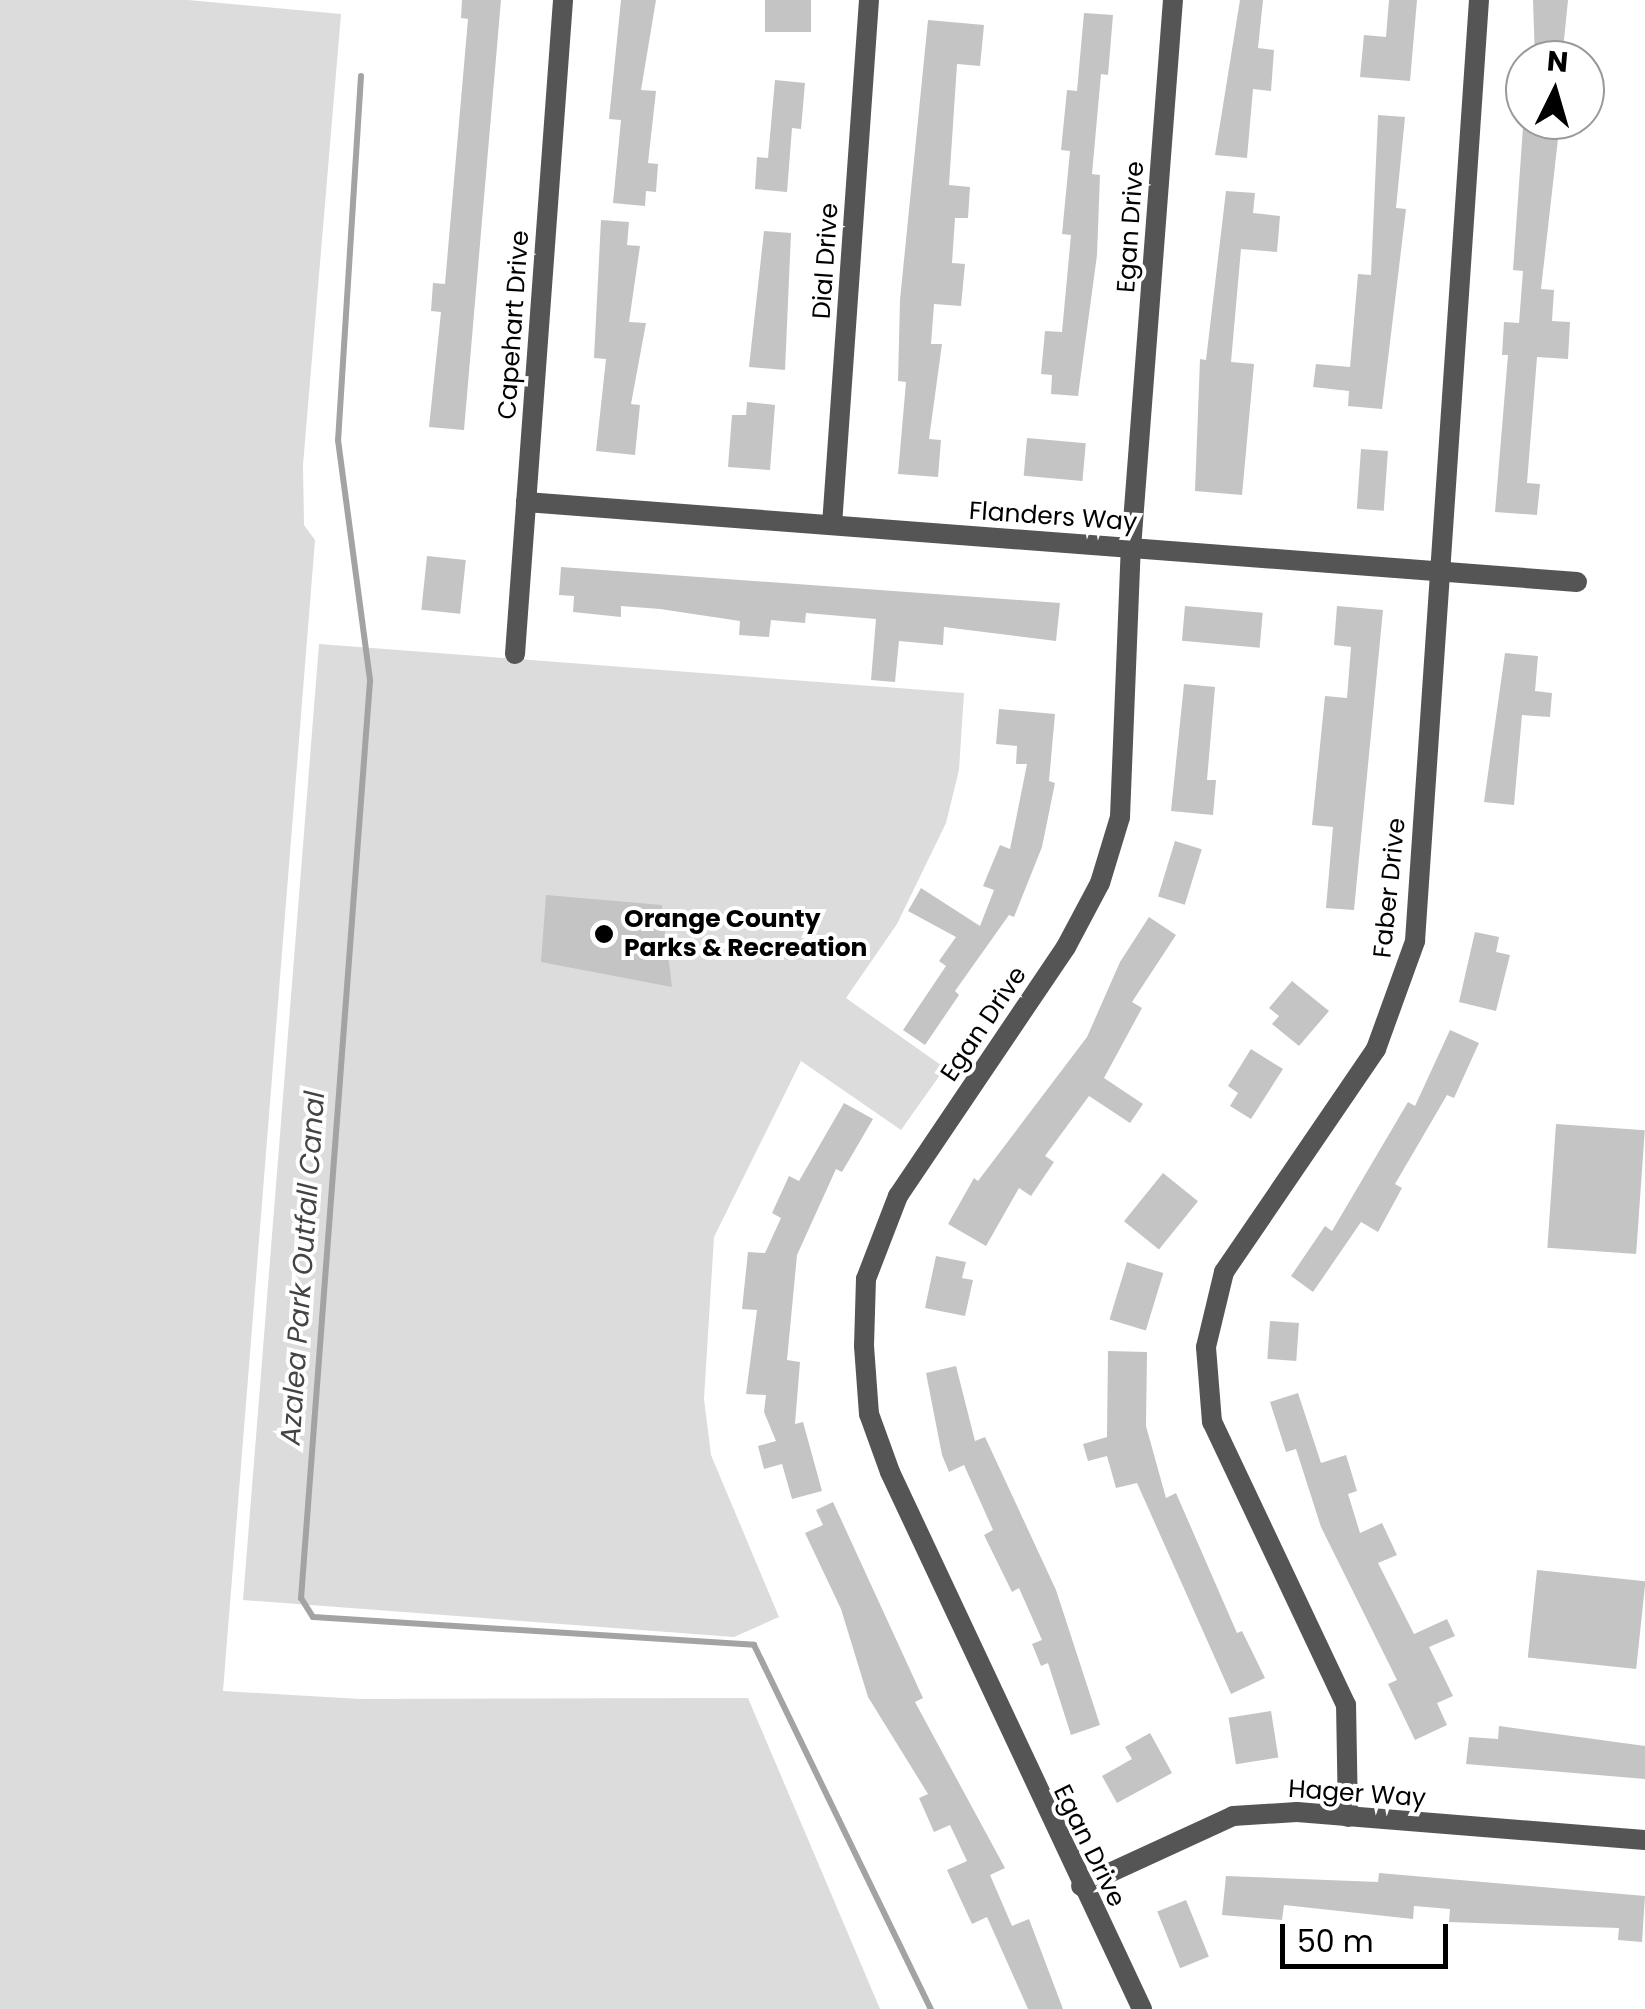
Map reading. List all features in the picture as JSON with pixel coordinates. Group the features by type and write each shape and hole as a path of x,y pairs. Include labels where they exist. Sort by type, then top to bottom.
{"street":[{"name":"Capehart Drive","path":"515,654 564,0"},
{"name":"Dial Drive","path":"832,525 870,0"},
{"name":"Egan Drive","path":"1142,2009 1080,1886 890,1472 869,1414 866,1279 898,1196 1066,947 1100,882 1120,817 1131,548 1173,0"},
{"name":"Faber Drive","path":"1348,1817 1346,1705 1212,1422 1206,1347 1224,1272 1376,1049 1404,982 1414,941 1478,0"},
{"name":"Flanders Way","path":"526,502 1577,582"},
{"name":"Hager Way","path":"1080,1886 1234,1816 1348,1817 1645,1840"}],"shaded area":[{"path":"0,0 188,0 341,14 303,465 304,525 315,540 223,1691 360,1699 748,1698 880,2009 0,2009"},
{"path":"319,644 964,693 959,770 946,823 897,924 846,998 945,1068 901,1130 801,1061 714,1237 704,1399 711,1455 779,1617 734,1637 243,1600"}],"building":[{"path":"462,0 501,0 464,430 429,427 441,312 431,311 433,283 445,284 468,19 461,18"},
{"path":"621,0 656,0 641,90 656,91 648,163 658,164 656,192 646,191 645,206 613,203 621,120 609,119"},
{"path":"765,0 811,0 811,32 765,32"},
{"path":"1240,0 1263,0 1258,48 1274,50 1271,91 1253,89 1247,158 1215,155"},
{"path":"1389,0 1417,0 1410,81 1360,77 1364,35 1386,37"},
{"path":"1533,0 1568,0 1564,40 1534,40"},
{"path":"1084,13 1113,15 1108,75 1101,74 1092,174 1100,175 1097,255 1078,396 1051,394 1052,375 1041,374 1045,331 1062,332 1071,235 1062,234 1070,151 1061,150 1067,90 1077,91"},
{"path":"928,20 984,25 980,66 957,64 949,185 970,187 968,218 955,218 952,263 965,264 961,306 934,304 931,344 942,344 929,439 941,440 938,477 898,474 906,382 898,381 900,300"},
{"path":"775,80 805,83 801,129 792,128 787,192 755,189 757,157 768,158"},
{"path":"1378,115 1405,117 1396,208 1406,209 1382,409 1348,406 1349,391 1313,387 1316,364 1350,367 1358,274 1371,275"},
{"path":"1522,140 1558,140 1541,289 1554,290 1552,321 1570,322 1568,359 1537,357 1527,483 1540,484 1537,515 1495,512 1508,355 1502,355 1504,322 1519,323 1523,271 1513,270"},
{"path":"1226,191 1255,193 1253,213 1280,216 1277,252 1241,249 1231,362 1254,364 1242,495 1195,491 1200,359 1206,360"},
{"path":"601,220 629,222 627,245 640,246 629,322 646,323 631,404 640,405 635,455 596,451 606,359 594,358"},
{"path":"764,231 791,233 785,370 749,367"},
{"path":"747,402 775,405 770,470 728,467 732,415 746,415"},
{"path":"1027,438 1086,443 1082,481 1024,476"},
{"path":"1361,449 1388,451 1384,511 1357,509"},
{"path":"427,556 466,560 460,614 421,610"},
{"path":"561,567 1060,603 1056,641 944,627 943,645 899,641 895,682 871,680 876,619 806,613 805,623 771,620 769,637 739,635 740,621 660,609 621,606 621,617 573,612 574,596 559,595"},
{"path":"1185,606 1263,613 1260,648 1182,641"},
{"path":"1337,606 1383,610 1354,910 1326,908 1333,827 1312,825 1325,696 1347,698 1351,647 1334,645"},
{"path":"1505,653 1538,656 1535,691 1552,693 1550,717 1522,715 1514,805 1484,802"},
{"path":"1184,684 1215,687 1207,780 1216,780 1213,815 1171,811"},
{"path":"999,709 1055,714 1049,781 1055,783 1042,847 1014,917 1009,915 955,991 959,995 925,1045 903,1030 946,966 939,961 956,937 908,911 921,888 980,926 994,890 983,886 1000,845 1010,849 1027,764 1016,764 1017,746 996,744"},
{"path":"1175,841 1202,849 1185,905 1158,896"},
{"name":"Orange County Parks & Recreation","path":"546,895 662,905 672,987 541,962"},
{"path":"1149,917 1176,935 1132,1002 1142,1008 1104,1078 1143,1104 1130,1123 1089,1096 1045,1156 1054,1162 1031,1196 1019,1188 986,1246 948,1224 974,1178 978,1181 1087,1037 1120,962"},
{"path":"1475,932 1499,937 1496,952 1510,955 1496,1011 1459,1002"},
{"path":"1292,981 1329,1011 1299,1046 1272,1024 1279,1016 1269,1008"},
{"path":"1450,1030 1479,1043 1454,1098 1447,1095 1395,1184 1402,1188 1378,1232 1361,1222 1313,1292 1291,1276 1325,1226 1332,1231 1408,1102 1415,1106"},
{"path":"1251,1049 1283,1069 1251,1119 1230,1106 1238,1093 1228,1086"},
{"path":"844,1103 873,1119 842,1172 836,1169 797,1255 787,1360 800,1362 795,1424 803,1422 822,1491 792,1499 782,1464 764,1469 758,1446 776,1441 764,1412 766,1395 746,1394 757,1310 742,1309 748,1252 765,1253 781,1218 772,1213 789,1176 799,1181"},
{"path":"1556,1124 1645,1130 1636,1254 1547,1248"},
{"path":"1163,1173 1198,1201 1159,1250 1124,1221"},
{"path":"936,1256 966,1262 962,1278 973,1280 965,1316 925,1308"},
{"path":"1127,1262 1163,1273 1146,1330 1109,1319"},
{"path":"1270,1321 1299,1323 1296,1361 1267,1359"},
{"path":"1108,1351 1147,1352 1146,1426 1166,1498 1176,1493 1237,1633 1242,1631 1265,1678 1231,1694 1137,1483 1116,1488 1107,1456 1088,1461 1083,1444 1107,1437"},
{"path":"956,1366 975,1441 985,1437 1056,1590 1100,1725 1071,1735 1048,1663 1041,1666 1032,1644 1042,1640 1019,1588 1012,1592 984,1535 993,1530 964,1465 949,1472 942,1455 926,1373"},
{"path":"1298,1393 1321,1463 1346,1455 1357,1491 1348,1494 1360,1533 1382,1523 1397,1555 1378,1563 1414,1634 1447,1619 1455,1636 1429,1647 1453,1696 1437,1703 1447,1725 1415,1740 1388,1684 1397,1680 1321,1527 1296,1449 1286,1452 1270,1402"},
{"path":"833,1502 923,1698 915,1702 1005,1868 990,1875 1012,1926 1029,1919 1063,2009 1028,2009 987,1917 972,1924 947,1870 967,1861 950,1825 934,1832 919,1798 928,1794 868,1697 841,1609 805,1533 823,1525 816,1510"},
{"path":"1537,1570 1645,1581 1636,1669 1528,1658"},
{"path":"1271,1711 1278,1757 1236,1764 1229,1718"},
{"path":"1499,1726 1645,1746 1645,1779 1466,1764 1469,1737 1498,1739"},
{"path":"1150,1733 1172,1773 1117,1803 1102,1776 1132,1759 1125,1747"},
{"path":"1379,1873 1645,1896 1642,1942 1618,1940 1619,1928 1449,1922 1450,1909 1414,1906 1413,1919 1284,1905 1282,1920 1222,1915 1226,1876 1378,1882"},
{"path":"1186,1900 1209,1957 1180,1968 1157,1912"}],"waterway":[{"name":"Azalea Park Outfall Canal","path":"361,76 338,440 370,681 301,1598 313,1617 754,1645 931,2009"}],"place":[{"name":"Orange County Parks & Recreation","path":"604,934"}]}
